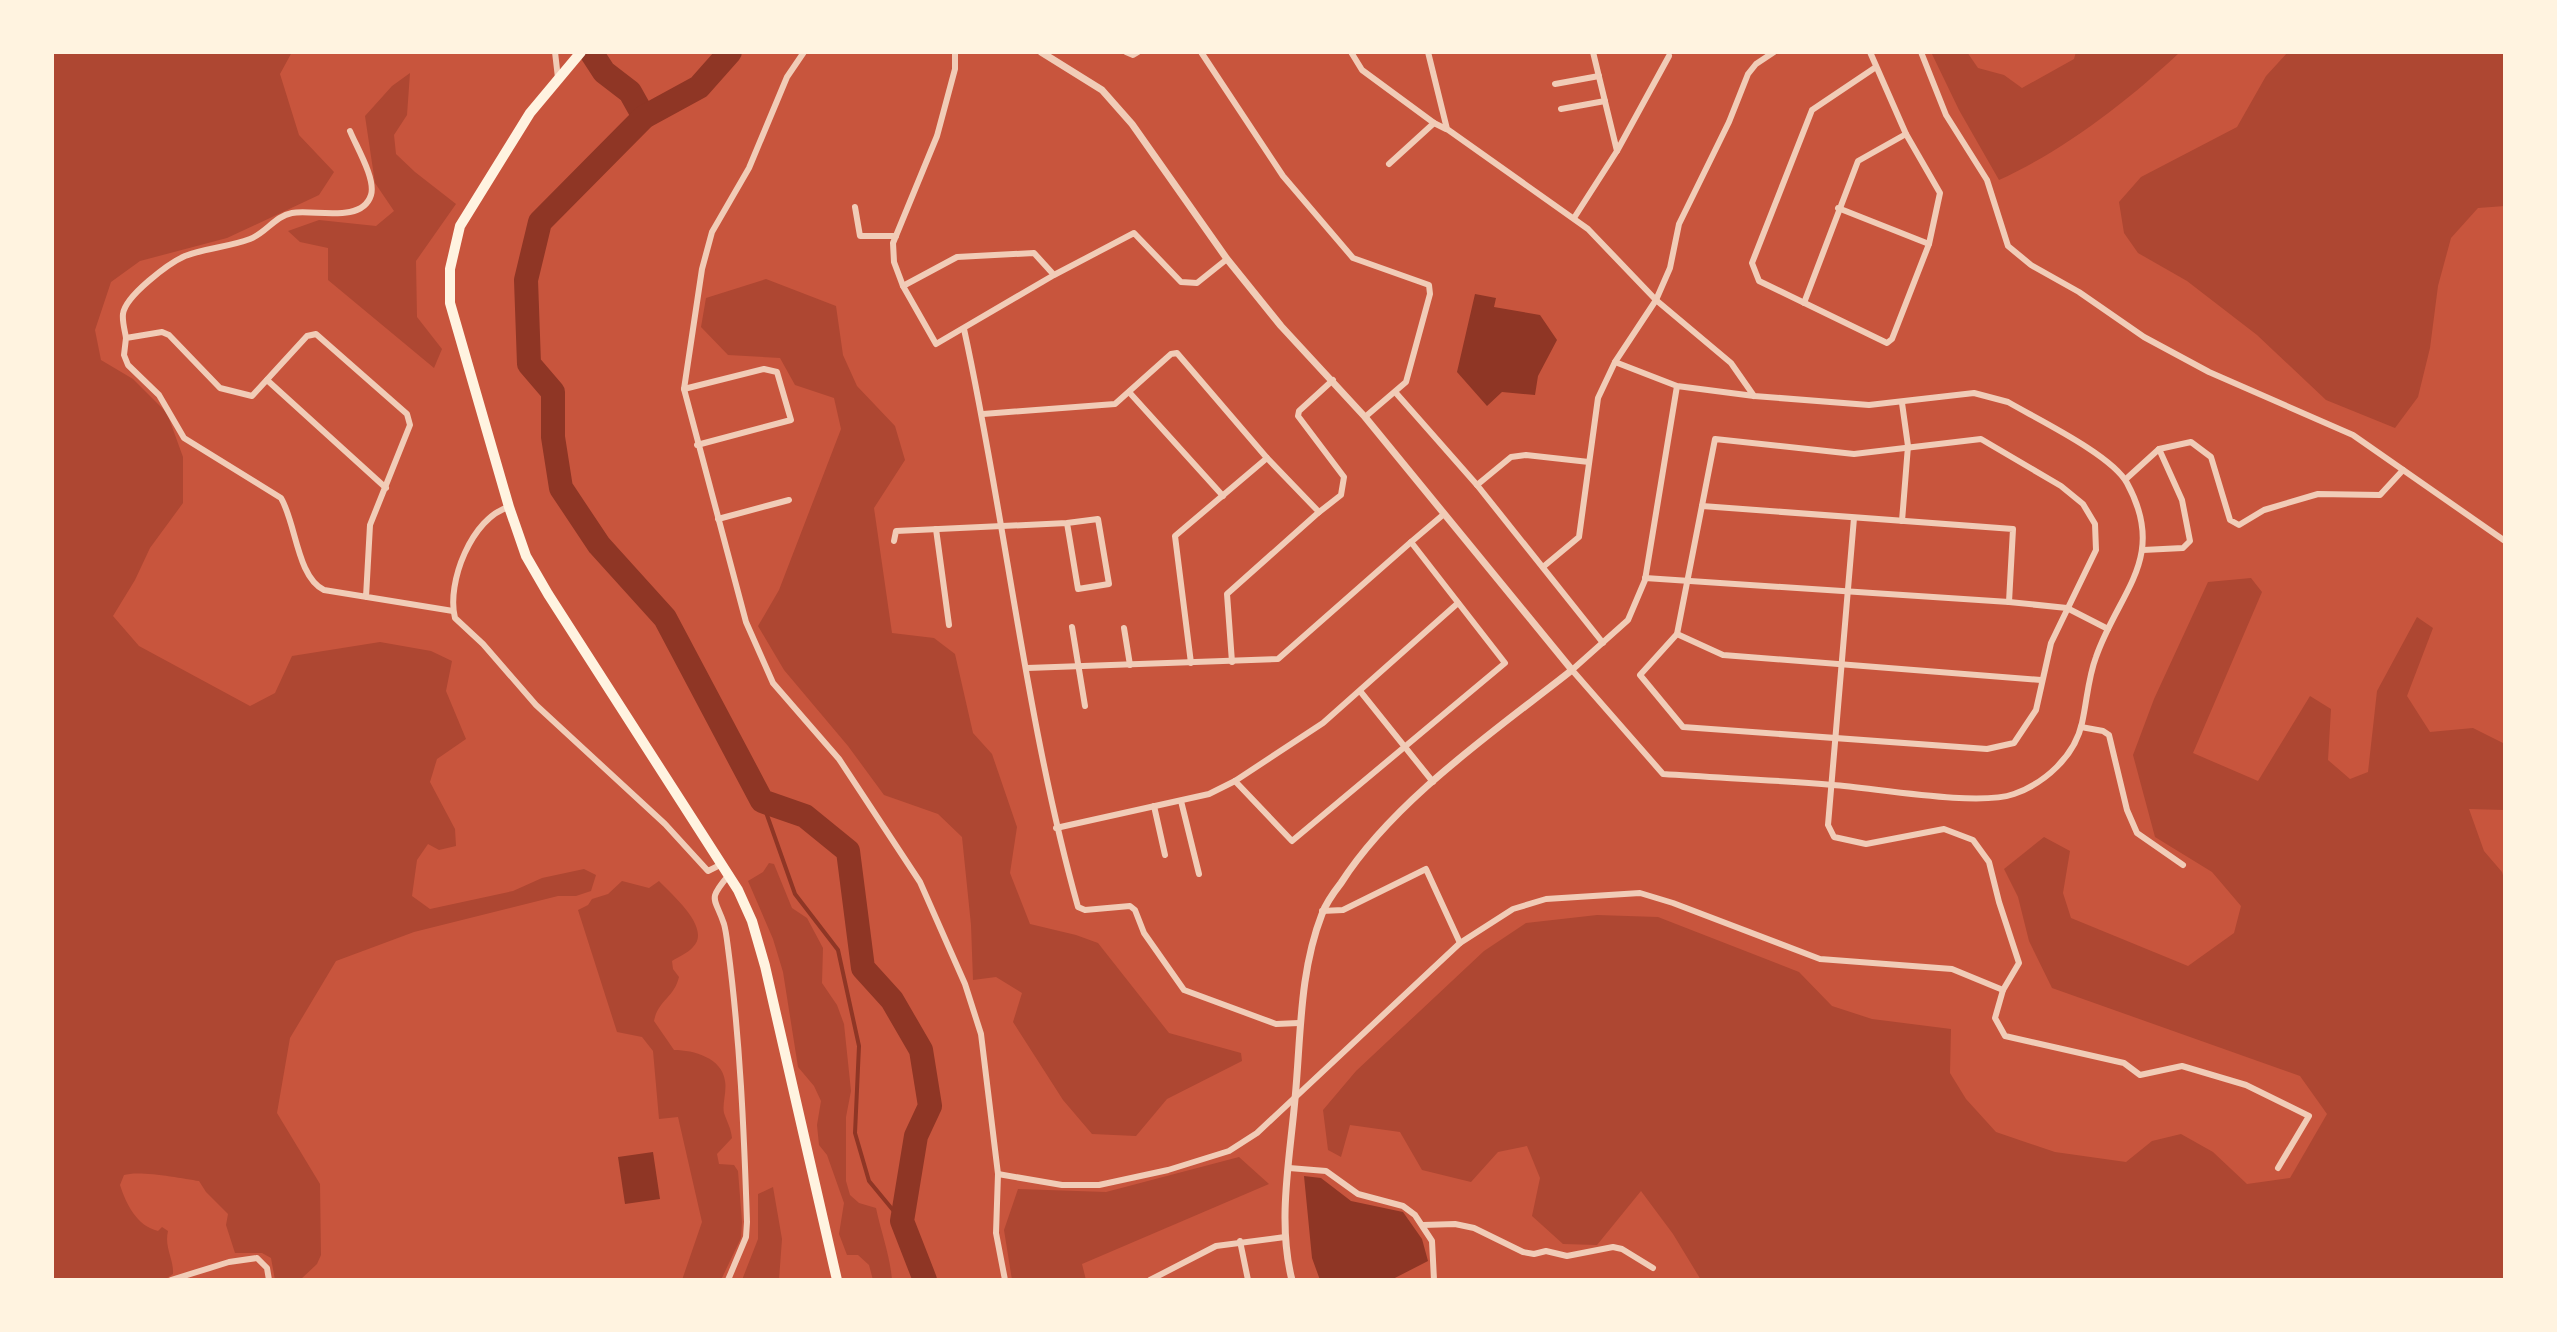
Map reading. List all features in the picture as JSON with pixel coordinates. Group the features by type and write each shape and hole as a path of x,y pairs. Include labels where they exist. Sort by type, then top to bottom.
{"highway":[{"path":"581,52 530,113 460,226 450,269 449,289 454,318 526,556 729,875 752,921 837,1280"}],"street":[{"path":"555,52 558,78"},
{"path":"804,52 787,77 749,168 712,232 702,269 684,389 746,622 773,683 839,759 920,882 965,984 981,1034 998,1174 996,1233 1005,1280"},
{"path":"955,52 955,69 937,136 893,243 894,262 903,286 936,344 1054,275 1134,233 1181,282 1197,283 1227,259"},
{"path":"1041,52 1102,90 1132,124 1227,259 1281,326 1365,417 1572,670 1663,774 1833,785 1976,799 2011,796 2038,783 2064,760 2081,727 2096,657 2133,580 2143,550 2143,528 2138,506 2126,479 2105,460 2008,402 1991,396 1974,393 1869,405 1754,396 1677,386 1615,362"},
{"path":"1126,52 1133,55 1138,52"},
{"path":"1201,52 1283,176 1353,258 1429,285 1430,294 1406,382 1365,417"},
{"path":"1351,52 1362,70 1574,218 1656,300 1731,363 1754,396"},
{"path":"1428,52 1447,129"},
{"path":"1593,52 1617,151"},
{"path":"1543,567 1579,537 1598,398 1615,362 1656,300 1670,268 1679,224 1729,122 1748,74 1756,64 1774,52"},
{"path":"1870,52 1906,134 1940,193 1929,244 1892,339 1887,343 1759,281 1752,263 1812,110 1876,67"},
{"path":"1921,52 1946,115 1987,180 2008,246 2031,265 2079,292 2144,337 2209,372 2353,435 2505,541"},
{"path":"1574,218 1617,151 1669,56"},
{"path":"1555,84 1599,76"},
{"path":"1561,109 1605,101"},
{"path":"1389,164 1434,123"},
{"path":"350,131 372,189 365,204 359,209 341,212 292,213 279,218 255,237 182,257 129,299 123,312 124,355 128,365 159,395 184,438 281,498 290,512 302,560 314,585 324,590 453,611"},
{"path":"1804,303 1858,161 1906,134"},
{"path":"855,207 860,236 896,236"},
{"path":"1838,208 1929,244"},
{"path":"903,286 957,257 1034,253 1054,275"},
{"path":"964,329 983,414 1056,828 1078,907 1085,910 1130,906 1135,910 1144,933 1184,990 1276,1024 1299,1023"},
{"path":"126,338 162,332 169,335 220,388 252,396 307,336 316,334 407,414 410,425 370,525 366,597"},
{"path":"983,414 1115,404 1171,354 1177,353 1318,513"},
{"path":"684,389 764,369 777,372 791,420 697,445"},
{"path":"267,380 386,488"},
{"path":"1232,662 1227,594 1341,495 1344,477 1298,416 1299,411 1333,380"},
{"path":"1292,1280 1285,1237 1299,1062 1299,1023 1309,959 1322,911 1373,839 1433,782 1572,670 1628,620 1645,578 1677,386"},
{"path":"1129,392 1223,496"},
{"path":"1396,393 1477,485 1603,643"},
{"path":"1902,403 1908,446 1902,521"},
{"path":"1715,439 1854,454 1981,439 2061,486 2083,504 2095,524 2096,550 2051,643 2036,710 2014,743 1987,749 1683,727 1640,675 1677,634 1702,506 1715,439"},
{"path":"2126,479 2159,449 2191,442 2207,453 2218,477 2230,520 2239,525 2264,510 2318,494 2380,495 2403,470"},
{"path":"2143,550 2183,548 2190,541 2182,500 2159,449"},
{"path":"1477,485 1511,457 1526,455 1589,462"},
{"path":"1191,663 1175,536 1267,458"},
{"path":"718,519 789,500"},
{"path":"1702,506 2013,529 2009,602"},
{"path":"509,507 496,510 473,540 458,568 452,590 453,611 463,628 483,644 536,705 665,824 708,871 722,864"},
{"path":"1027,668 1278,659 1444,514"},
{"path":"1854,518 1828,825 1834,837 1866,844 1944,829 1973,840 1989,862 2019,963 2003,990 1995,1018 2005,1036 2124,1063 2140,1075 2182,1066 2246,1085 2309,1116 2278,1168"},
{"path":"894,541 896,531 1098,519 1109,584 1078,589 1067,523"},
{"path":"936,529 949,625"},
{"path":"1235,781 1292,841 1505,663 1411,542"},
{"path":"1645,578 2067,608 2108,629"},
{"path":"1056,828 1209,794 1235,781 1323,723 1458,603"},
{"path":"1072,627 1085,706"},
{"path":"1124,628 1130,665"},
{"path":"1677,634 1723,655 2041,680"},
{"path":"1360,691 1433,782"},
{"path":"2081,727 2109,735 2127,810 2137,833 2183,865"},
{"path":"1181,801 1199,874"},
{"path":"1154,806 1165,855"},
{"path":"1322,911 1343,910 1426,869 1460,943"},
{"path":"728,1280 746,1237 747,1222 744,1106 737,1015 724,925 714,904 715,893 729,875"},
{"path":"998,1174 1062,1185 1099,1185 1168,1170 1229,1151 1257,1133 1460,943 1513,909 1546,899 1640,893 1820,959 1952,969 2003,990"},
{"path":"1289,1168 1326,1171 1358,1194 1403,1206 1423,1225 1432,1241 1434,1280"},
{"path":"1423,1225 1455,1224 1474,1228 1523,1252 1534,1254 1546,1251 1567,1256 1613,1247 1631,1252 1653,1268"},
{"path":"1150,1280 1216,1246 1285,1237"},
{"path":"1240,1241 1248,1280"},
{"path":"171,1280 229,1262 257,1258 267,1268 269,1280"}],"shaded area":[{"path":"52,52 292,52 280,74 299,135 334,172 319,195 227,238 140,261 111,282 95,330 101,360 133,379 167,413 183,457 183,503 150,548 113,616 139,646 250,706 275,693 292,656 380,642 431,651 452,661 446,691 466,739 437,759 430,782 455,829 456,846 439,850 428,844 417,860 412,896 430,909 513,891 542,878 584,869 596,875 591,891 576,896 558,896 414,932 336,961 290,1038 277,1113 320,1184 321,1255 317,1264 300,1280 275,1280 271,1258 262,1253 235,1253 226,1225 228,1214 199,1181 139,1173 124,1175 120,1185 138,1219 158,1231 162,1227 168,1231 173,1274 164,1280 52,1280"},
{"path":"1931,52 1967,52 1978,68 2004,75 2022,88 2074,59 2076,52 2180,52 2095,123 2048,154 1999,180 1959,110"},
{"path":"2288,52 2505,52 2505,206 2478,208 2451,238 2438,286 2430,348 2418,397 2395,428 2326,400 2257,335 2187,281 2138,253 2124,233 2119,202 2141,177 2237,127 2266,76"},
{"path":"410,73 407,115 394,135 396,154 456,204 416,261 417,317 442,349 434,368 328,280 328,248 300,242 288,231 319,220 376,226 394,211 375,183 365,116 392,86"},
{"path":"766,279 836,306 843,355 857,386 895,426 905,460 874,508 892,633 934,638 955,654 973,733 992,754 1017,827 1010,873 1030,924 1098,943 1169,1033 1241,1053 1242,1061 1167,1099 1136,1136 1092,1134 1063,1100 1013,1022 1022,993 996,977 973,980 962,837 938,814 884,795 848,746 784,670 758,626 779,590 841,429 834,398 795,385 780,358 728,355 701,327 706,298"},
{"path":"1475,294 1496,298 1494,307 1540,315 1557,340 1538,376 1535,395 1502,392 1487,406 1457,372"},
{"path":"2251,578 2262,592 2193,753 2258,781 2310,696 2331,709 2328,760 2350,779 2368,772 2377,691 2417,617 2433,628 2407,696 2430,732 2473,728 2505,744 2505,810 2469,809 2484,851 2502,872 2505,882 2505,1280 1701,1280 1673,1234 1641,1191 1597,1245 1563,1244 1532,1216 1540,1178 1527,1146 1498,1152 1471,1182 1422,1170 1400,1132 1350,1125 1341,1157 1328,1150 1323,1110 1356,1071 1484,951 1526,923 1597,915 1658,917 1799,972 1832,1006 1872,1019 1951,1029 1950,1073 1966,1099 1996,1132 2055,1152 2126,1162 2152,1141 2181,1134 2213,1152 2247,1184 2290,1178 2327,1114 2300,1076 2052,988 2029,941 2018,897 2004,869 2044,837 2070,851 2063,893 2071,918 2188,966 2234,933 2241,906 2212,872 2155,837 2133,755 2154,699 2208,582"},
{"path":"769,863 774,864 792,908 807,918 823,948 822,983 837,1005 844,1024 851,1091 846,1117 846,1181 850,1195 859,1203 876,1208 892,1280 873,1280 869,1265 858,1255 847,1255 839,1234 844,1203 827,1155 819,1145 817,1125 821,1101 814,1086 798,1067 783,972 773,939 748,881 763,872"},
{"path":"622,881 649,888 659,881 688,912 698,931 693,947 672,961 679,977 677,984 659,1008 654,1021 674,1050 706,1057 723,1073 724,1113 732,1138 717,1154 719,1164 734,1165 738,1171 742,1222 741,1238 721,1280 682,1280 702,1222 678,1117 659,1119 653,1051 642,1037 617,1032 578,910 592,899 608,894"},
{"path":"653,1152 660,1199 625,1204 618,1157"},
{"path":"1239,1157 1269,1184 1082,1264 1086,1280 1012,1280 1004,1230 1018,1189 1106,1192"},
{"path":"1304,1176 1321,1178 1351,1201 1403,1212 1422,1239 1428,1261 1391,1280 1320,1280 1312,1258"},
{"path":"773,1187 782,1239 779,1280 742,1280 758,1239 758,1194"}],"waterway":[{"path":"591,52 604,72 630,92 644,117"},
{"path":"730,52 699,87 644,117 540,222 526,280 529,364 553,392 553,437 561,488 599,545 665,618 762,801 805,816 848,851 863,968 892,1000 921,1050 930,1106 916,1136 902,1221 925,1280"},
{"path":"762,801 795,894 838,950 859,1046 855,1133 869,1181 902,1221"}]}
